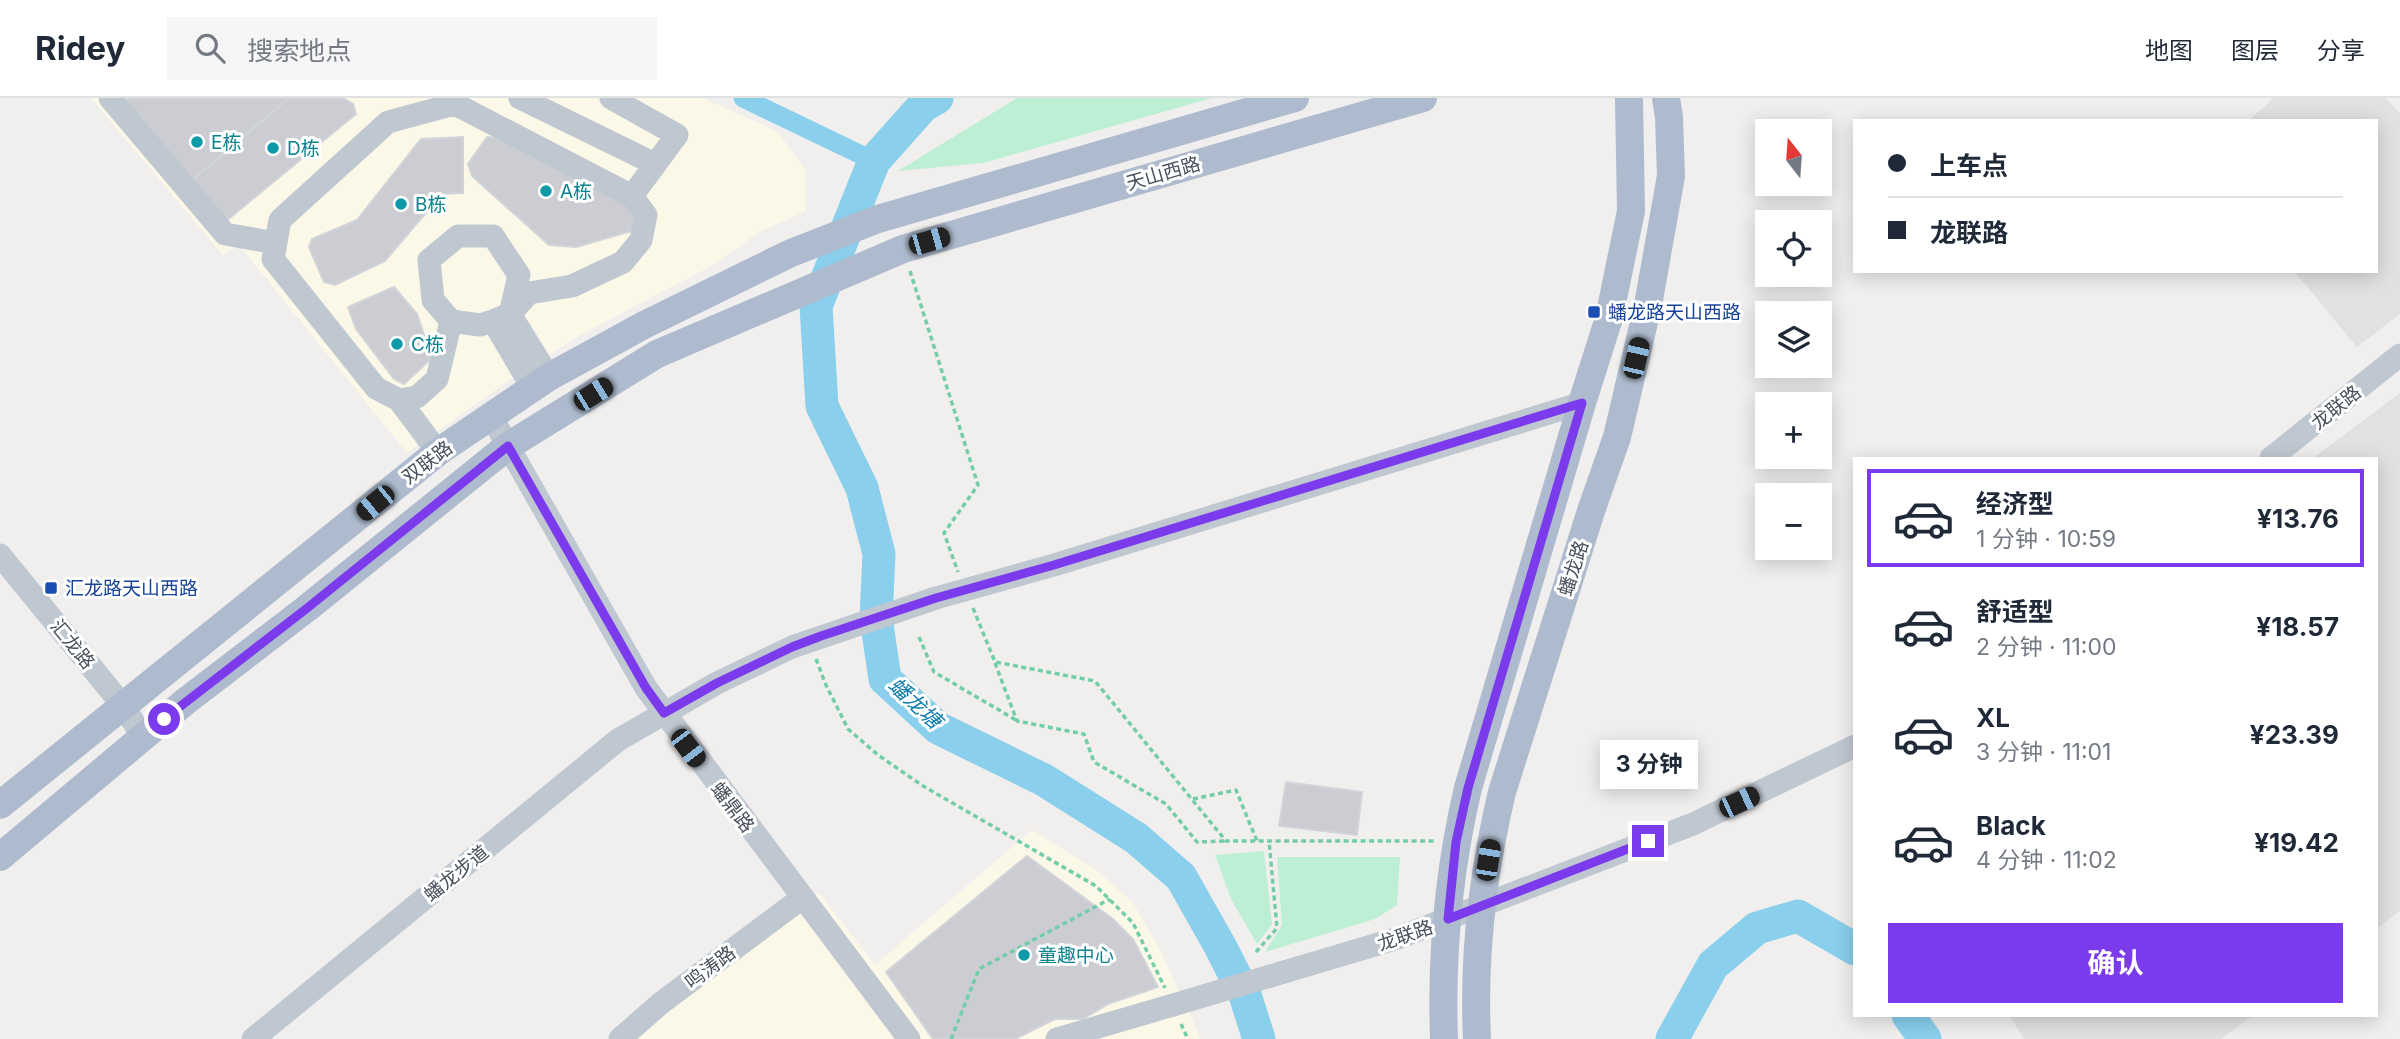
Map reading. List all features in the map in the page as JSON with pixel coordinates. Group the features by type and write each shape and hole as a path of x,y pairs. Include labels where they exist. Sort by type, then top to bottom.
{"main road":[{"name":"天山西路","path":"791,253 878,219 1295,98"},
{"name":"天山西路","path":"0,857 143,737 508,446 656,354 904,249 1423,98"},
{"name":"蟠龙路","path":"1444,1039 1442,1003 1456,842 1468,788 1609,318 1631,211 1629,98"},
{"name":"蟠龙路","path":"1477,1039 1475,1013 1481,906 1492,836 1502,792 1591,511 1618,437 1648,304 1671,176 1669,117 1665,98"},
{"name":"双联路","path":"0,805 438,452 541,383 644,325 791,253"}],"street":[{"path":"110,98 225,234 276,243"},
{"path":"520,98 655,164"},
{"path":"611,98 677,135 632,196"},
{"path":"438,452 400,400 376,388 273,259 280,220 388,122 425,104 457,101 632,196 646,215 641,240 623,262 572,286 529,293 502,317 480,325 452,321 433,300 429,260 458,236 493,236 519,275 502,317"},
{"path":"502,317 541,383"},
{"path":"400,400 417,397 437,379 452,321"},
{"name":"龙联路","path":"2272,457 2400,355"},
{"name":"蟠龙步道","path":"253,1039 618,740 717,683 815,638 936,598 1054,565 1582,403"},
{"name":"蟠鼎路","path":"492,418 646,688 909,1039"},
{"name":"汇龙路","path":"0,555 124,707 143,737"},
{"name":"龙联路","path":"1057,1039 1395,939 1693,824 1853,747"},
{"name":"鸣涛路","path":"620,1039 662,1003 802,898"}],"path":[{"path":"904,249 978,485 944,533 1017,721"},
{"path":"919,637 934,673 1017,721 1084,734 1094,762 1166,804 1197,842 1456,842"},
{"path":"815,638 826,685 849,729 878,755 923,786 1096,886 1133,923 1188,1039"},
{"path":"995,662 1095,681 1226,841"},
{"path":"1192,799 1236,789 1257,841"},
{"path":"1256,952 1277,928 1269,841"},
{"path":"951,1039 979,969 1110,899"}],"shaded area":[{"path":"91,98 702,98 777,131 805,169 806,211 759,232 717,263 580,335 508,381 407,453 239,245 223,255"},
{"path":"2274,98 2386,98 2400,114 2400,314 2357,347 2296,273 2378,273 2378,119 2250,119"},
{"path":"2400,393 2400,911 2378,927 2378,457 2314,457"},
{"path":"1032,830 1095,869 1133,903 1158,946 1201,1039 630,1039 662,1011 819,893 875,965"},
{"path":"2010,1017 2251,1017 2221,1039 2024,1039"}],"green space":[{"path":"1017,98 1212,98 983,163 898,171"},
{"path":"1264,851 1272,924 1257,944 1231,899 1215,855"},
{"path":"1277,857 1400,857 1397,905 1375,919 1265,952 1282,925"}],"building":[{"name":"E栋","path":"129,98 289,98 191,181 123,103"},
{"name":"D栋","path":"289,98 343,98 353,104 356,114 226,221 191,181"},
{"name":"B栋","path":"463,137 463,193 439,194 385,261 335,285 324,282 309,247 312,239 357,220 421,139"},
{"name":"A栋","path":"487,137 500,138 631,206 640,216 632,231 576,247 549,245 472,176 468,164"},
{"name":"C栋","path":"394,287 417,314 432,358 404,384 394,379 356,329 348,307"},
{"path":"1286,782 1362,792 1357,835 1279,826"},
{"name":"童趣中心","path":"1027,856 1113,919 1133,939 1158,987 1108,1004 1083,1019 1055,1019 1015,1039 933,1039 886,972"}],"waterway":[{"path":"743,98 874,161"},
{"name":"蟠龙塘","path":"937,98 923,106 874,161 816,306 822,406 862,488 879,554 876,618 885,679 938,728 1044,780 1136,838 1181,877 1245,995 1259,1039"},
{"name":"蟠龙塘","path":"1672,1039 1713,965 1757,928 1798,916 1853,948"},
{"name":"蟠龙塘","path":"1909,1017 1925,1039"}],"place":[{"name":"E栋","path":"197,142"},
{"name":"D栋","path":"273,148"},
{"name":"A栋","path":"546,191"},
{"name":"B栋","path":"401,204"},
{"name":"蟠龙路天山西路","path":"1594,312"},
{"name":"C栋","path":"397,344"},
{"name":"汇龙路天山西路","path":"51,588"},
{"name":"童趣中心","path":"1024,955"}],"route":[{"path":"164,719 306,609 508,446 646,688 664,713 717,683 821,636 936,598 1054,565 1582,403 1468,788 1456,842 1448,919 1648,841"}]}
